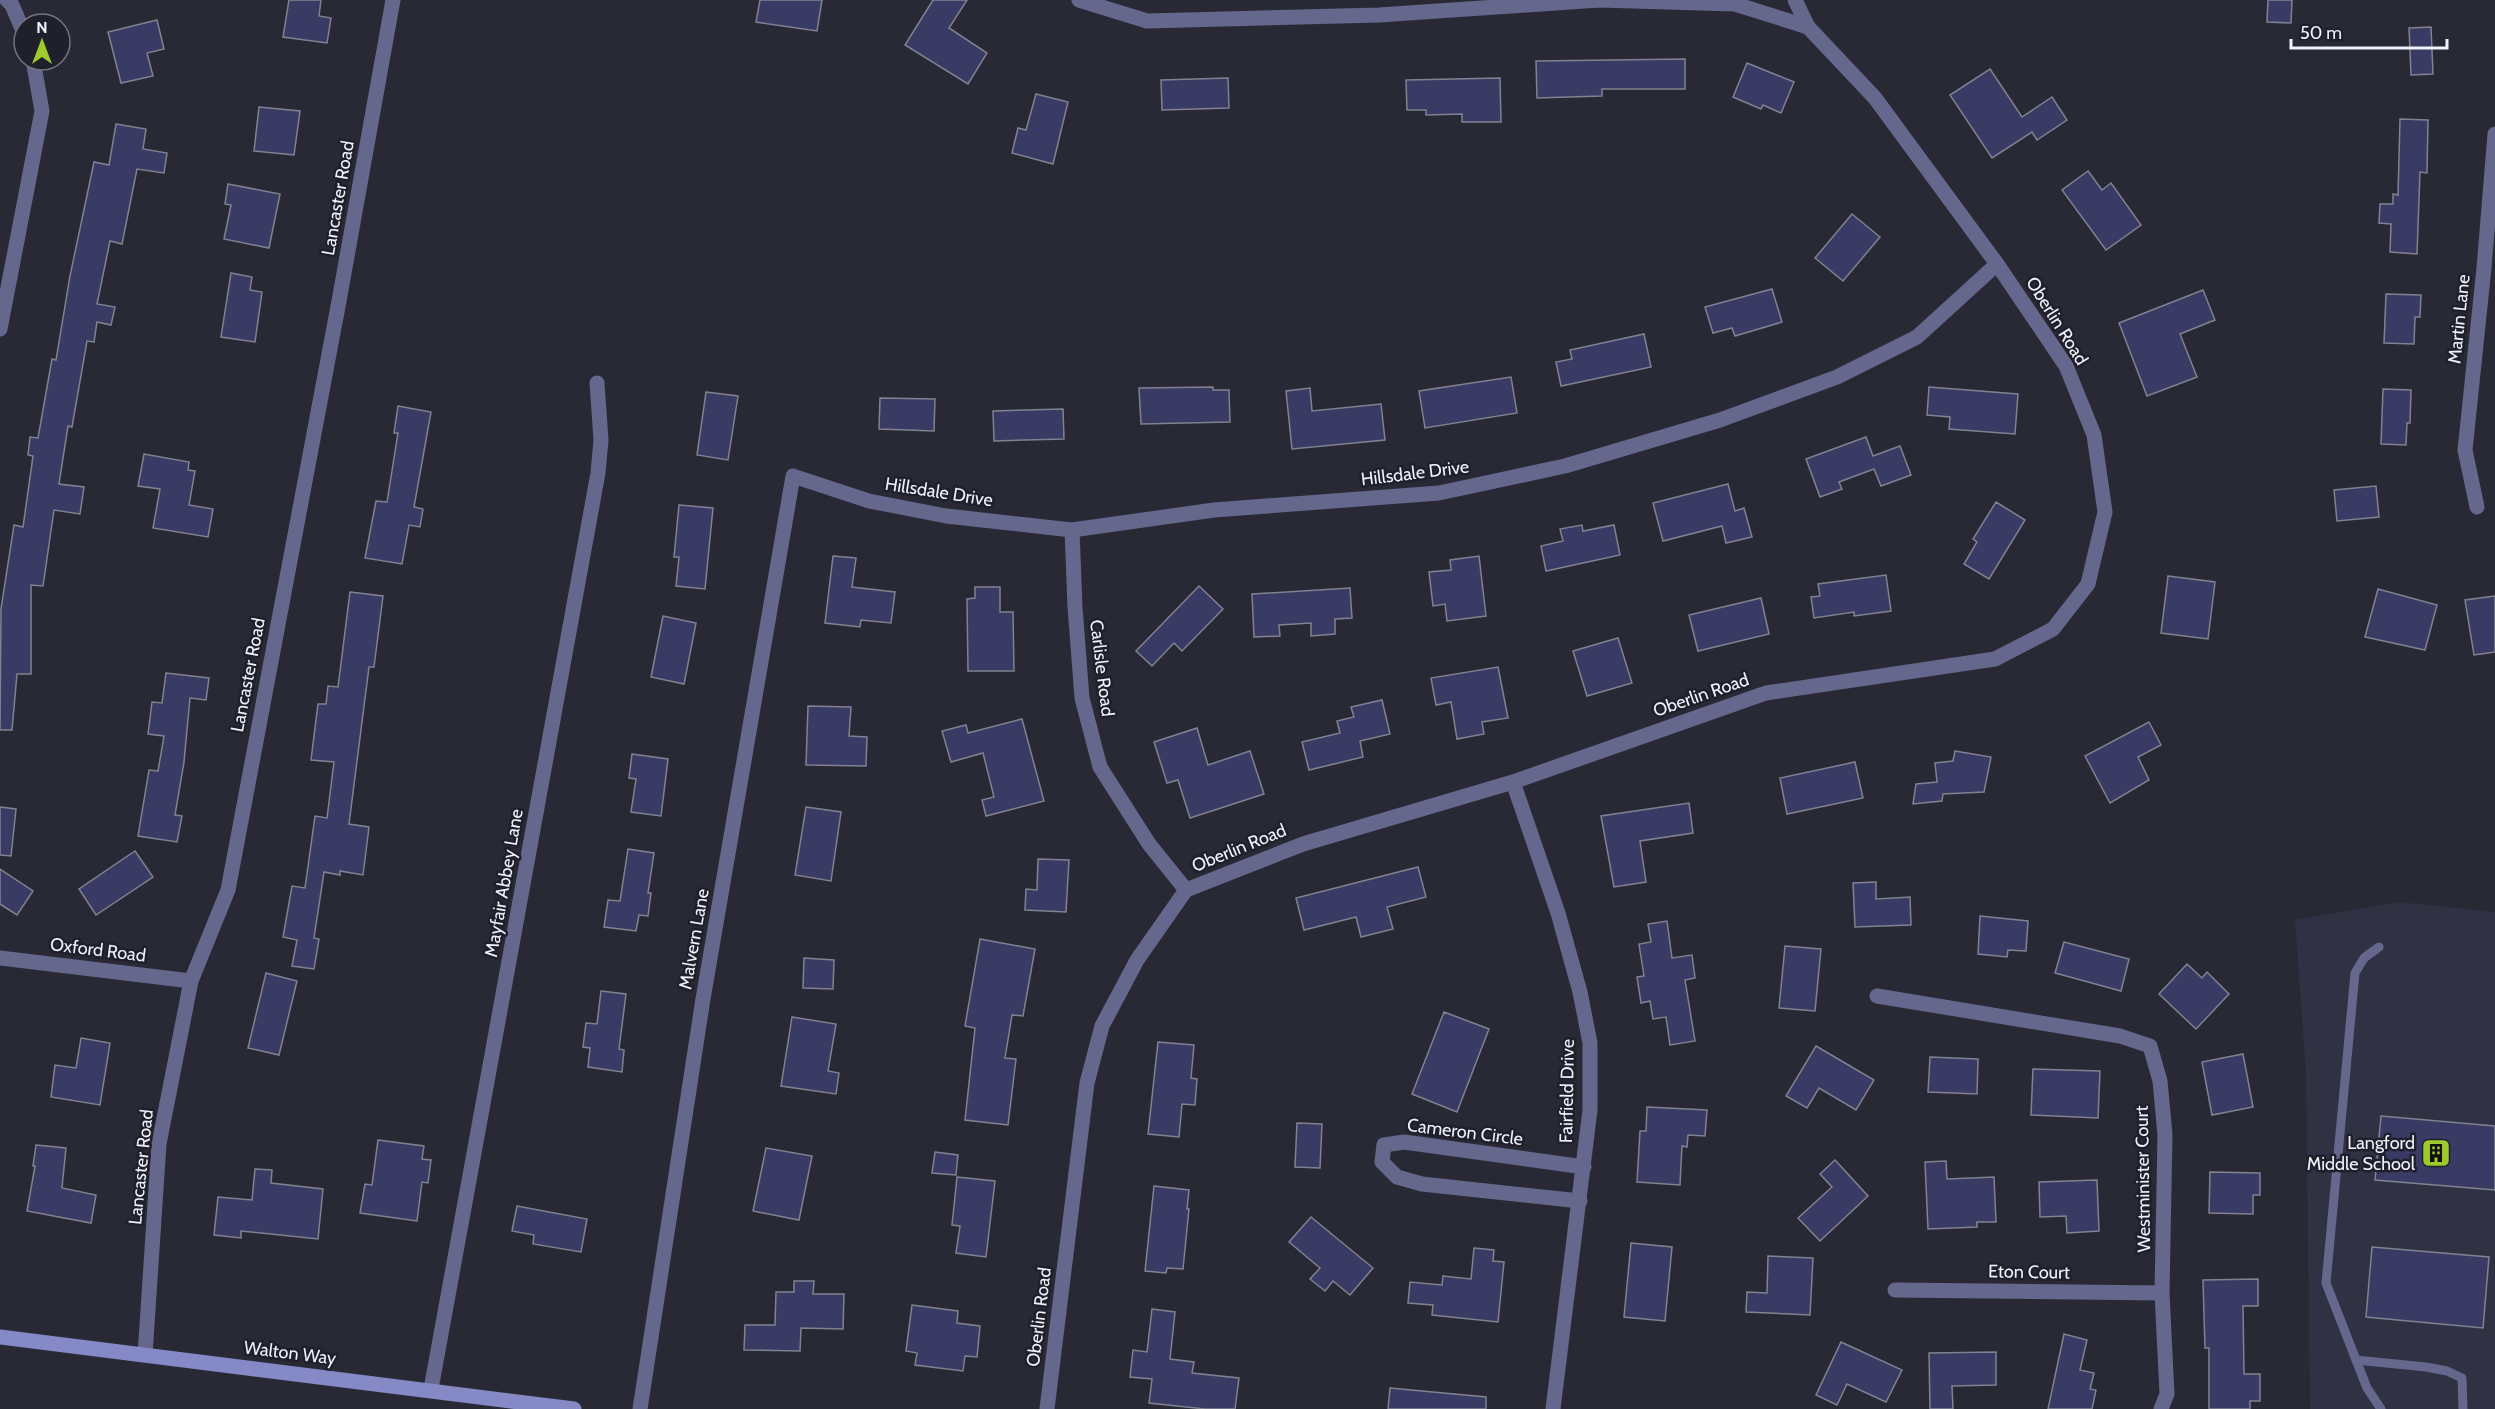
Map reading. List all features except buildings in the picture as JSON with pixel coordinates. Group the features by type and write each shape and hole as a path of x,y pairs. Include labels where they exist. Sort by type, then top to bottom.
{"main road":[{"name":"Walton Way","path":"0,1337 431,1389 494,1403 574,1409"}],"street":[{"name":"Lancaster Road","path":"145,1355 159,1144 191,981 228,890 393,0"},
{"path":"1079,0 1147,21 1379,7 1599,0 1735,4 1808,27"},
{"name":"Oberlin Road","path":"1047,1409 1087,1083 1102,1026 1137,960 1186,890 1303,844 1513,782 1766,693 1995,659 2053,629 2088,584 2105,512 2094,435 2066,366 1997,264 1875,98 1808,27 1795,0"},
{"path":"0,329 42,111 35,72"},
{"name":"Martin Lane","path":"2477,507 2465,450 2490,269 2495,134"},
{"name":"Hillsdale Drive","path":"792,476 869,501 924,512 1072,531 1214,510 1439,493 1565,466 1720,420 1837,377 1917,337 1997,264"},
{"name":"Mayfair Abbey Lane","path":"431,1389 598,473 601,440 597,383"},
{"name":"Malvern Lane","path":"640,1409 703,999 792,476"},
{"name":"Carlisle Road","path":"1072,531 1082,698 1100,767 1149,844 1186,890"},
{"name":"Fairfield Drive","path":"1513,782 1558,913 1580,992 1590,1043 1590,1110 1553,1409"},
{"name":"Oxford Road","path":"0,958 191,981"},
{"name":"Westminister Court","path":"1877,996 2120,1036 2150,1046 2160,1080 2165,1135 2163,1293 2167,1394 2162,1409"},
{"name":"Cameron Circle","path":"1580,1201 1422,1184 1397,1177 1382,1162 1384,1144 1404,1142 1584,1167"},
{"name":"Eton Court","path":"1895,1290 2163,1293"}],"lane":[{"path":"2379,946 2364,958 2355,973 2326,1283 2367,1388 2381,1409"},
{"path":"2356,1360 2447,1371 2462,1378 2463,1409"}],"shaded area":[{"path":"2399,902 2495,912 2495,1409 2310,1409 2306,1074 2295,920"}],"place":[{"name":"Langford Middle School","path":"2436,1153"}]}
